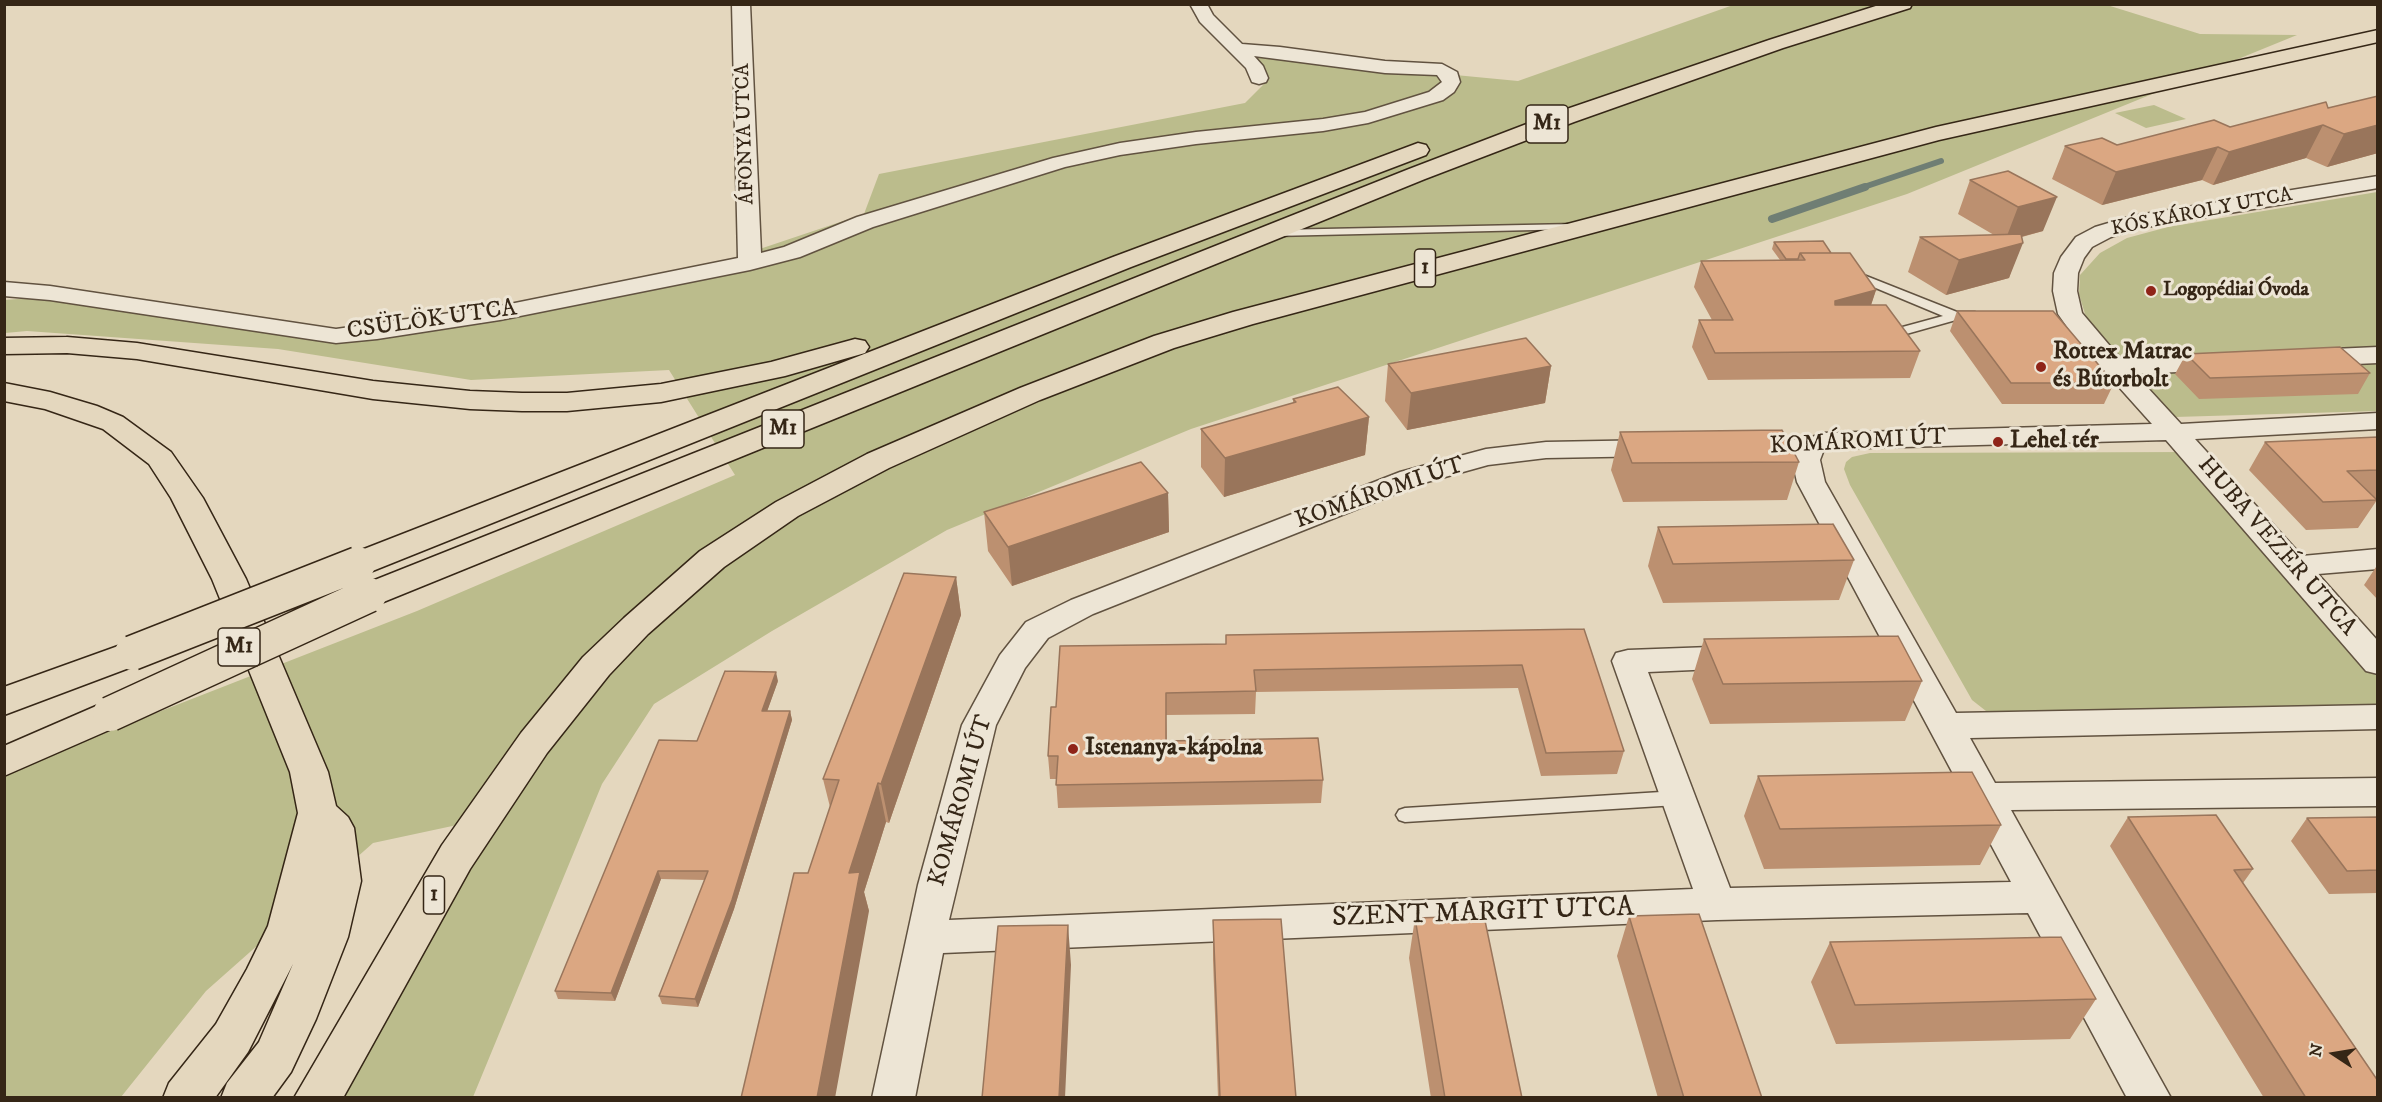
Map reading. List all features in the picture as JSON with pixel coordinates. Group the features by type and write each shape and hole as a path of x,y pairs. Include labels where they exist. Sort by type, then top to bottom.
{"main road":[{"path":"1754,32 1840,4"},
{"name":"M1","path":"4,702 132,653 363,580 1271,233 1566,117 1776,44 1903,4"},
{"name":"1","path":"317,1098 456,857 553,718 596,666 636,626 712,559 748,534 831,485 916,443 1030,394 1164,342 1359,285 1935,134 2378,36"},
{"name":"M1","path":"1553,99 1710,45"},
{"name":"M1","path":"363,580 1122,262 1433,144"},
{"path":"4,345 67,345 137,351 308,380 429,396 522,402 614,399 662,393 776,370 863,345 1026,287 1122,262"},
{"path":"4,392 50,401 87,412 113,423 160,458 187,498 230,579 309,772 318,813 289,926 263,982 232,1038 186,1098"},
{"path":"4,762 110,706 363,580"},
{"path":"4,742 110,706"},
{"path":"244,1098 275,1057 326,937 340,881 334,828 318,813"}],"street":[{"name":"ÁFONYA UTCA","path":"741,4 750,262"},
{"path":"1198,4 1206,18 1254,66 1259,78"},
{"name":"CSÜLÖK UTCA","path":"4,289 60,294 336,336 500,313 792,252 865,222 1060,162 1196,138 1323,125 1368,117 1436,96 1448,88 1451,82 1450,76 1442,70 1384,67 1280,52 1239,50"},
{"name":"KÓS KÁROLY UTCA","path":"2175,432 2084,333 2070,314 2065,291 2066,273 2073,256 2084,242 2103,232 2132,223 2378,182"},
{"path":"2282,359 2378,355"},
{"path":"2115,367 2246,361"},
{"name":"KOMÁROMI ÚT","path":"1722,448 1811,448 1822,441 2175,432 2378,421"},
{"name":"HUBA VEZÉR UTCA","path":"2175,432 2378,663"},
{"name":"KOMÁROMI ÚT","path":"893,1098 946,846 979,725 1012,663 1036,630 1082,607 1410,478 1486,457 1546,450 1689,448"},
{"path":"1811,448 1806,460 1811,482 1889,652 1945,726 2150,1098"},
{"path":"2294,566 2378,559"},
{"path":"1717,904 1628,661 1768,656"},
{"path":"1945,726 2378,717"},
{"path":"1984,797 2378,792"},
{"name":"SZENT MARGIT UTCA","path":"927,937 1717,904 2040,897"}],"lane":[{"path":"1271,233 1583,226"},
{"path":"1840,272 1864,278 1955,316"},
{"path":"1888,335 1955,316 1991,316"},
{"path":"1405,815 1677,798"}],"green space":[{"path":"1736,4 2107,5 2200,34 2297,35 1907,194 1191,429 947,530 772,631 654,704 602,784 473,1097 328,1097 485,819 373,843 206,991 121,1097 5,1097 5,772 417,611 735,475 669,370 471,380 278,349 27,331 5,333 5,300 30,298 340,343 721,262 864,214 879,174 1245,103 1269,79 1256,56 1518,81"},
{"path":"2154,105 2186,119 2146,128 2115,113"},
{"path":"2377,192 2377,411 2175,417 2101,339 2085,314 2079,294 2080,275 2100,253 2127,238 2168,227"},
{"path":"2192,452 2377,663 2377,717 1995,725 1986,711 1972,700 1850,485 1844,469 1846,462 1852,457 1870,453"}],"building":[{"path":"2378,96 2378,125 2344,134 2323,125 2229,152 2218,147 2116,172 2065,146 2102,138 2117,145 2214,120 2230,127 2326,102 2328,108"},
{"path":"2008,171 2057,197 2018,207 1970,180"},
{"path":"2021,234 2023,243 1959,260 1920,237"},
{"path":"1823,241 1831,253 1800,253 1798,259 1786,259 1774,242"},
{"path":"1800,253 1850,253 1876,290 1835,301 1835,305 1886,305 1920,351 1715,353 1699,320 1733,320 1701,261 1805,260"},
{"path":"1957,311 2053,311 2114,383 2011,383"},
{"path":"1526,338 1551,366 1411,393 1388,364"},
{"path":"2340,347 2370,373 2210,378 2186,354"},
{"path":"1338,387 1369,417 1225,458 1201,429 1296,402 1293,399"},
{"path":"1782,430 1799,462 1632,463 1620,432"},
{"path":"2378,437 2378,470 2347,471 2377,500 2323,502 2265,442"},
{"path":"1141,462 1168,493 1008,547 984,512"},
{"path":"1833,524 1854,560 1673,564 1658,527"},
{"path":"904,573 956,577 881,784 878,783 849,873 860,872 817,1098 741,1098 794,873 808,873 839,780 823,779"},
{"path":"1584,629 1624,751 1546,753 1522,665 1254,670 1256,691 1166,693 1166,741 1318,738 1323,780 1056,785 1058,756 1048,756 1051,707 1056,707 1060,646 1226,644 1226,635"},
{"path":"1898,636 1922,681 1723,684 1704,639"},
{"path":"725,671 776,672 762,711 790,711 732,900 695,999 659,996 708,871 658,871 611,993 555,991 659,740 697,741"},
{"path":"1972,772 2001,825 1780,829 1758,776"},
{"path":"2216,815 2253,869 2234,870 2378,1081 2378,1098 2306,1098 2128,817"},
{"path":"2378,817 2378,870 2347,871 2307,818"},
{"path":"1699,914 1762,1098 1684,1098 1629,916"},
{"path":"1484,916 1522,1098 1445,1098 1415,918"},
{"path":"1281,919 1296,1098 1220,1098 1213,920"},
{"path":"1068,925 1059,1098 982,1098 998,926"},
{"path":"2061,937 2096,999 1855,1005 1830,942"}],"waterway":[{"path":"1861,188 1941,161"},
{"path":"1772,219 1865,187"}],"place":[{"name":"Logopédiai Óvoda","path":"2151,291"},
{"name":"Rottex Matrac és Bútorbolt","path":"2041,367"},
{"name":"Lehel tér","path":"1998,442"},
{"name":"Istenanya-kápolna","path":"1073,749"}]}
